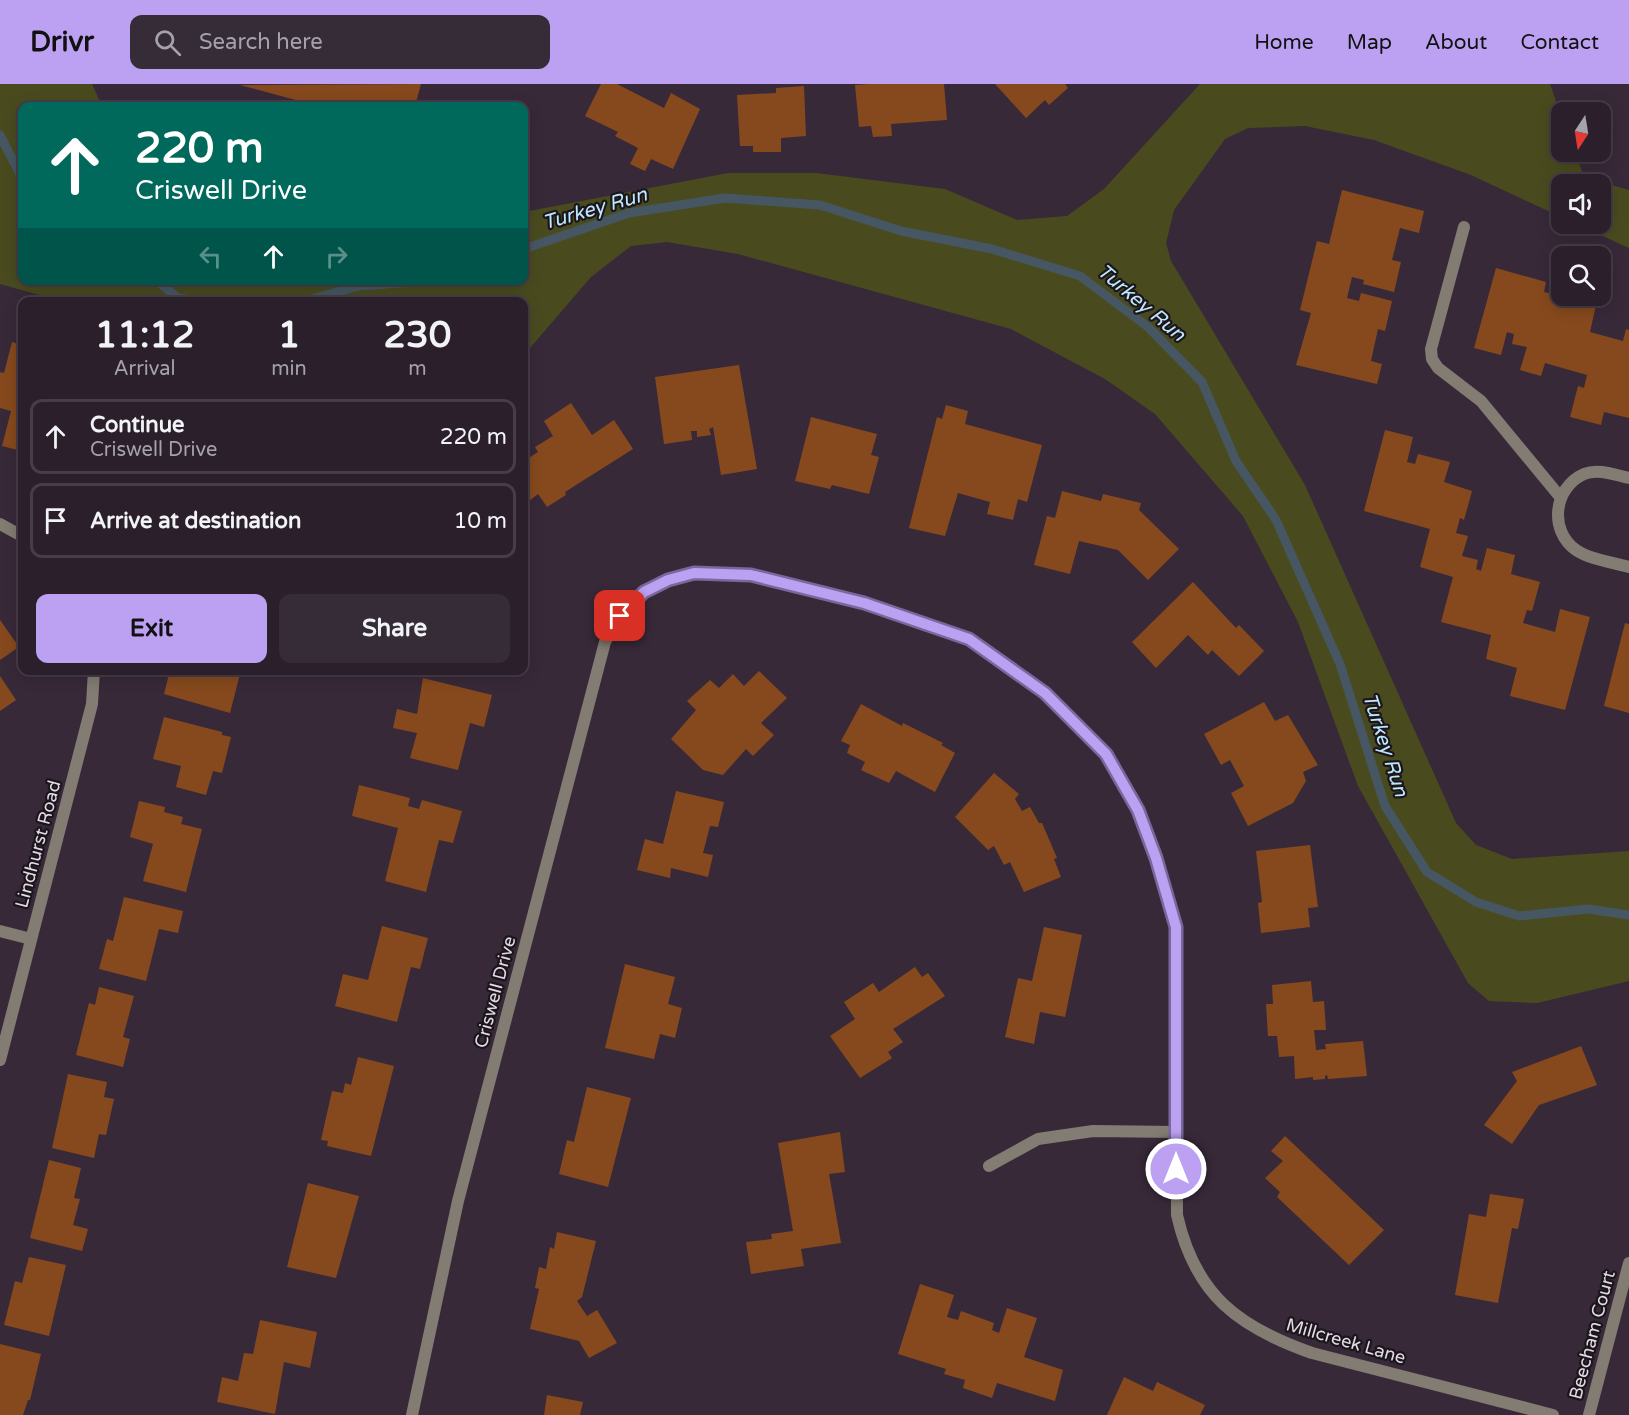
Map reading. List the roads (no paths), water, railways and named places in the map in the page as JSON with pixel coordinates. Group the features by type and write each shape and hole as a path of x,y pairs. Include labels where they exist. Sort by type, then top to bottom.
{"street":[{"path":"1464,227 1431,349 1432,359 1438,368 1481,401 1561,498"},
{"path":"1629,478 1602,472 1585,474 1570,483 1561,498 1558,521 1560,533 1567,543 1587,556 1629,567"},
{"path":"0,524 18,534"},
{"name":"Millcreek Lane","path":"644,592 668,580 694,573 751,575 864,603 969,639 1045,693 1106,754 1138,810 1156,858 1176,927 1177,1215 1182,1238 1195,1266 1216,1297 1242,1322 1275,1340 1312,1353 1552,1415"},
{"name":"Criswell Drive","path":"412,1415 458,1201 605,642 620,616 644,592"},
{"name":"Lindhurst Road","path":"0,1060 92,704 94,675"},
{"path":"0,931 32,939"},
{"path":"989,1166 1038,1139 1093,1131 1176,1132"},
{"name":"Beecham Court","path":"1589,1415 1629,1263"}],"waterway":[{"name":"Turkey Run","path":"0,135 18,170"},
{"name":"Turkey Run","path":"528,248 629,213 725,198 820,205 901,231 992,249 1080,276 1148,327 1202,382 1236,461 1276,520 1340,664 1385,806 1427,872 1476,902 1519,916 1588,909 1629,915"},
{"name":"Turkey Run","path":"162,285 177,297"},
{"name":"Turkey Run","path":"319,297 359,286 373,285"}]}
